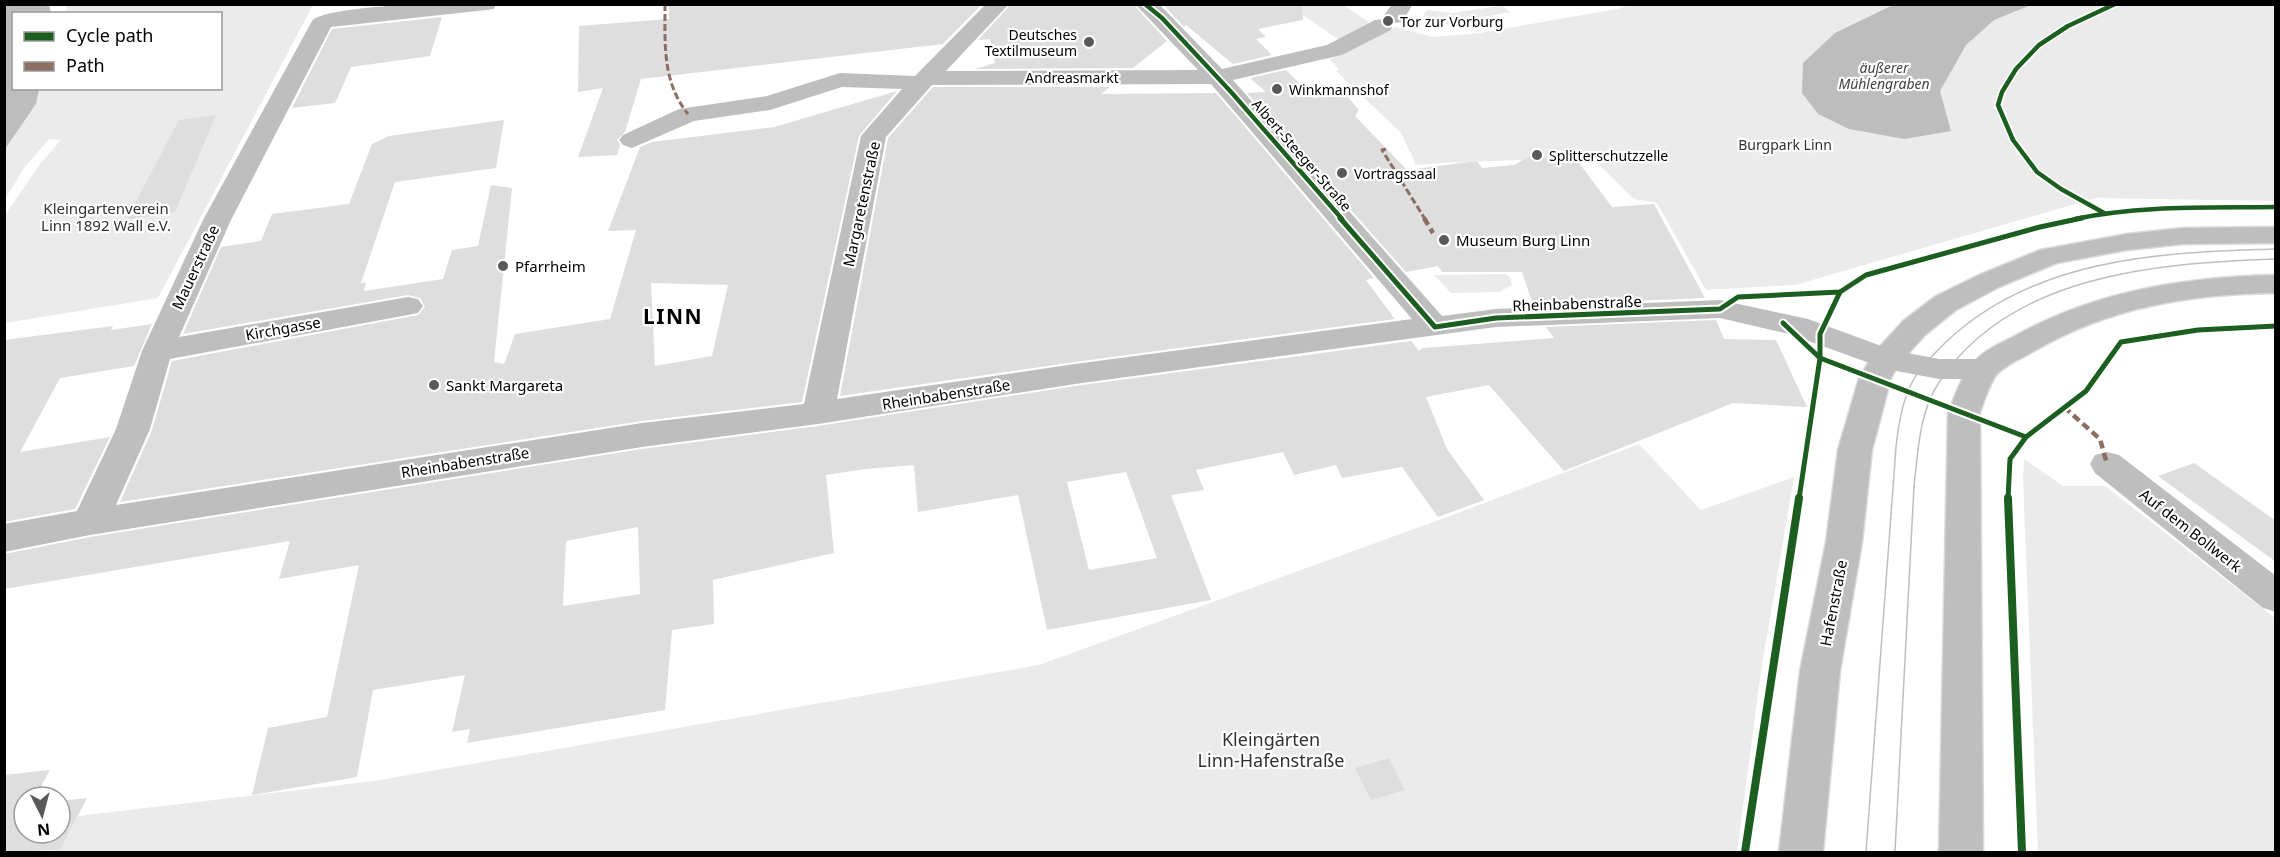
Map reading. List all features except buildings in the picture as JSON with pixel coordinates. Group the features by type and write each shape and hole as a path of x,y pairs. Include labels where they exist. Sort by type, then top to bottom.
{"street":[{"name":"Mauerstraße","path":"90,522 133,429 157,351 217,220 323,22 338,18 486,4"},
{"name":"Margaretenstraße","path":"818,413 874,136 999,4"},
{"name":"Albert-Steeger-Straße","path":"1145,4 1162,18 1216,77 1436,327"},
{"name":"Andreasmarkt","path":"632,140 688,114 770,104 840,80 1216,77 1301,59 1344,46 1390,18"},
{"path":"1886,359 1914,328 1946,303 1989,281 2050,256 2127,242 2183,236 2276,235"},
{"path":"1961,852 1964,412 1984,369 2067,320 2130,301 2187,290 2243,284 2276,284"},
{"name":"Kirchgasse","path":"157,351 408,306"},
{"name":"Rheinbabenstraße","path":"4,538 90,522 642,435 818,413 1086,373 1496,318 1720,309 1797,326 1886,359 1938,369 1984,369"},
{"name":"Hafenstraße","path":"1801,852 1820,671 1844,542 1855,450 1875,378 1886,359"},
{"name":"Auf dem Bollwerk","path":"2107,464 2276,597"}],"green space":[{"name":"Kleingartenverein Linn 1892 Wall e.V.","path":"66,5 313,5 158,298 5,323 5,215 40,164 61,140 49,139 24,168 5,199 5,149 36,104 39,90 222,90 222,12 67,12"},
{"path":"1289,5 1343,5 1373,25 1343,43"},
{"name":"Burgpark Linn","path":"1630,5 2275,5 2275,201 2096,198 1795,285 1706,290 1657,203 1634,199 1590,156 1416,165 1401,133 1336,71 1339,69 1329,59 1340,56 1395,27 1433,37 1480,33"},
{"path":"1499,6 1510,12 1447,24 1427,19 1424,14 1428,10 1452,13"},
{"path":"1505,274 1510,277 1512,285 1499,292 1451,293 1434,275"},
{"name":"Kleingärten Linn-Hafenstraße","path":"1639,444 1701,510 1794,477 1761,671 1737,852 41,852 60,850 63,845 72,845 72,827 78,816 374,781 1039,665 1458,513"},
{"path":"2024,459 2063,486 2105,486 2275,618 2275,852 2038,852"}],"water":[{"path":"5,4 49,5 51,12 12,12 12,90 39,90 36,104 5,149"},
{"name":"äußerer Mühlengraben","path":"1895,4 2031,5 1994,20 1966,45 1940,91 1951,131 1904,139 1849,129 1818,114 1802,93 1803,63 1835,33"}],"tram line":[{"path":"1866,852 1896,447 1904,403 1916,376 1945,343 1980,315 2018,293 2058,277 2100,265 2144,258 2188,253 2276,249"},
{"path":"1895,852 1914,486 1923,420 1938,384 1968,347 2004,319 2045,297 2089,282 2136,271 2183,265 2276,259"}],"marked path":[{"path":"665,4 666,63 673,91 688,114"},
{"path":"1386,149 1382,150 1433,233"},
{"path":"2064,407 2100,439 2107,464"}],"cycle path":[{"path":"1145,4 1162,18 1232,93 1435,327 1496,318 1720,309 1738,297 1840,292 1866,275 2040,227 2104,213 2151,209 2276,207"},
{"path":"2104,213 2061,189 2037,172 2013,140 1998,105 2002,92 2016,69 2039,45 2068,26 2115,4"},
{"path":"1745,852 1820,358 1820,334 1840,292"},
{"path":"1783,323 1820,358 2026,437"},
{"path":"2022,852 2008,490 2010,459 2026,437 2086,391 2121,342 2159,334 2276,326"}],"place":[{"name":"Tor zur Vorburg","path":"1388,21"},
{"name":"Deutsches Textilmuseum","path":"1089,42"},
{"name":"Winkmannshof","path":"1277,89"},
{"name":"Splitterschutzzelle","path":"1537,155"},
{"name":"Vortragssaal","path":"1342,173"},
{"name":"Museum Burg Linn","path":"1444,240"},
{"name":"Pfarrheim","path":"503,266"},
{"name":"Sankt Margareta","path":"434,385"}],"district":[{"name":"LINN","path":"673,316"}]}
